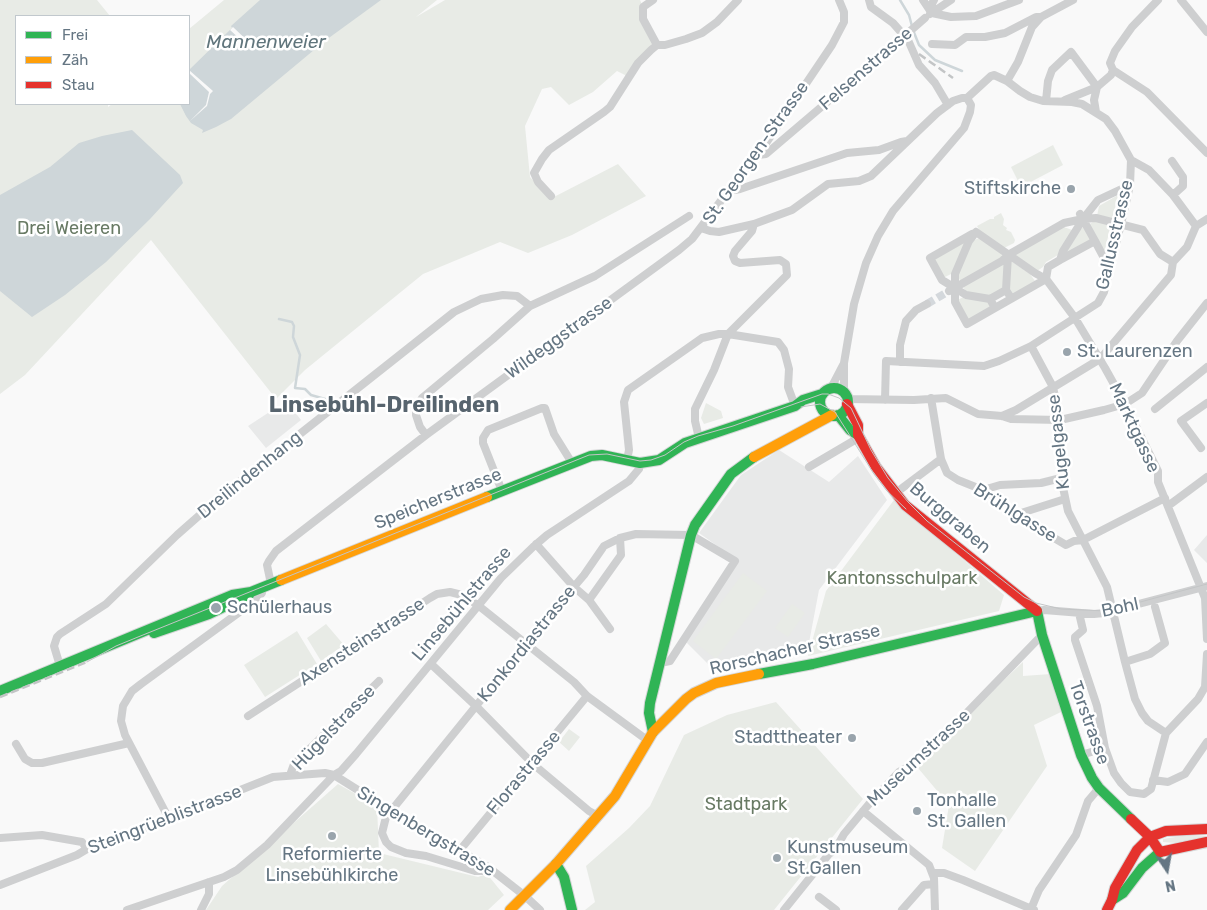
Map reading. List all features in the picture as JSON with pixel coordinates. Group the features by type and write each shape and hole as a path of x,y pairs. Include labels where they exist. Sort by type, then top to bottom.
{"main road":[{"path":"650,736 648,713 691,535 699,519 736,469 763,451 844,411 846,399 839,388 831,388 803,430"},
{"name":"Burggraben","path":"846,399 858,425 859,436 876,467 905,505 1036,611"},
{"path":"640,463 659,460 685,443 795,406 803,400 821,402"},
{"name":"Burggraben","path":"821,402 825,412 835,415 859,436"},
{"name":"Speicherstrasse","path":"0,691 128,638 154,633 189,621 239,601 256,590 591,456 602,455 640,463"},
{"name":"Torstrasse","path":"1036,611 1081,755 1092,778 1099,788 1150,837 1160,852"},
{"name":"Rorschacher Strasse","path":"510,910 556,864 598,816 614,796 650,736 686,698 716,683 813,664 1036,611"},
{"path":"1107,910 1115,888 1137,850 1150,837 1166,831 1207,829"},
{"path":"1112,900 1123,892 1145,864 1160,852 1207,842"},
{"path":"556,864 564,877 572,910"}],"street":[{"path":"653,0 643,7 643,19 657,45"},
{"path":"551,196 534,175 535,169 549,150 610,107 638,62 657,45 664,45 702,33 717,22 738,0"},
{"name":"St. Georgen-Strasse","path":"839,0 844,17 840,31 758,155 731,187 701,228 719,232 754,224 792,210 828,184 859,181 871,176 948,105 962,98 967,98 991,76 998,76 1007,81"},
{"path":"869,0 871,7 893,23 908,40 919,65 935,83 948,105"},
{"path":"923,0 931,11 952,17 976,16 1019,0"},
{"path":"931,11 934,0"},
{"name":"Felsenstrasse","path":"758,155 766,154 893,46 931,11 951,0"},
{"path":"1073,0 1041,17 1032,27 1018,62 1007,81 1025,94 1046,101 1082,104 1096,112"},
{"path":"1158,0 1132,27 1115,51 1110,63 1113,70 1147,92 1207,153"},
{"path":"1181,0 1207,32"},
{"path":"932,44 955,45 966,37 986,37 1005,33 1036,17 1041,17"},
{"path":"1046,101 1048,81 1052,70 1071,52 1097,87 1094,100 1096,112"},
{"path":"1061,102 1097,87 1111,76 1113,70"},
{"path":"967,98 970,102 970,112 964,128 893,211 871,249 858,288 844,363 846,399 946,398 978,414 1002,416 1011,419 1060,420 1125,404 1142,393 1177,341 1207,303"},
{"name":"Gallusstrasse","path":"900,362 984,366 1031,346 1098,303 1104,292 1130,185 1131,160 1115,131 1106,119 1096,112"},
{"path":"731,187 735,190 740,189 847,153 879,150 907,141"},
{"path":"1131,160 1149,170 1173,195 1196,226"},
{"path":"1172,161 1183,177 1183,186 1173,195"},
{"path":"1060,260 1081,216 1098,200 1130,185"},
{"path":"426,435 420,427 416,415 416,408 422,398 530,306 595,276 689,216"},
{"path":"1081,216 1103,256 1111,262"},
{"path":"952,290 1002,261 1008,255 1064,223 1081,216 1143,230 1160,254 1173,262"},
{"path":"1002,416 1016,410 1100,359 1171,275 1173,262 1187,247 1196,226 1207,219"},
{"path":"699,438 695,421 695,409 714,370 728,334 787,275 786,264 780,260 740,263 735,261 733,253 752,231 754,224"},
{"name":"Wildeggstrasse","path":"271,584 267,565 276,551 426,435 679,250 701,228"},
{"path":"976,232 1046,279"},
{"path":"976,232 968,241 955,274 952,290 955,302 967,324 1046,279"},
{"path":"976,232 930,258 942,280 952,290 966,295 990,299 1006,290"},
{"path":"1046,279 1048,267 1095,241"},
{"path":"1008,255 1006,290 1011,298"},
{"name":"Marktgasse","path":"1046,279 1075,318 1100,359 1125,404 1158,471 1158,482 1164,498 1196,574 1204,587 1207,639"},
{"name":"Dreilindenhang","path":"60,666 54,646 60,634 106,604 177,535 219,498 434,328 463,307 492,296 517,296 530,306"},
{"path":"990,299 995,308"},
{"path":"885,400 886,361 900,362 900,344 906,320 916,310 927,304"},
{"path":"627,460 629,450 624,407 625,395 628,390 696,341 707,336 728,334 773,341 782,346 789,369 788,387 795,406"},
{"name":"Kugelgasse","path":"1031,346 1053,387 1060,420 1061,478 1065,499 1068,511 1083,540"},
{"path":"831,388 844,363"},
{"path":"1155,409 1207,367"},
{"name":"Brühlgasse","path":"931,398 941,459 947,473 958,480 983,490 1066,545 1074,541 1083,540 1107,587 1135,698 1148,721 1166,733"},
{"path":"1200,448 1181,421 1207,403"},
{"path":"502,491 483,443 483,438 488,430 542,408 545,408 554,434 572,463"},
{"path":"810,467 859,436"},
{"path":"901,489 941,459"},
{"name":"Linsebühlstrasse","path":"127,910 237,870 267,845 356,754 496,584 536,544 629,481 639,469 640,463"},
{"path":"983,490 1000,485 1041,483 1061,478"},
{"path":"1168,506 1207,478"},
{"path":"1083,540 1164,498"},
{"path":"1018,514 1065,499"},
{"name":"Konkordiastrasse","path":"390,810 574,587 604,546 620,538 636,534 691,535"},
{"path":"660,663 670,661 735,561 691,535"},
{"path":"589,600 621,555 620,538"},
{"path":"536,544 574,587 589,600 610,629"},
{"name":"Bohl","path":"1036,611 1094,614 1112,612 1204,587"},
{"path":"168,817 123,729 121,713 126,699 132,691 256,600 262,593 256,590"},
{"name":"Axensteinstrasse","path":"248,716 438,594 444,592 457,593 479,606 574,682 587,696 650,736"},
{"path":"1125,662 1150,654 1165,643 1155,608"},
{"path":"1080,613 1083,630 1075,637 1075,640 1097,706 1106,748 1114,772 1130,792 1144,794 1151,789 1166,733 1198,699 1205,687 1207,654"},
{"name":"Museumstrasse","path":"784,910 829,854 835,850 844,834 863,811 900,772 923,758 1042,635"},
{"path":"431,664 476,706 533,764 598,816"},
{"name":"Hügelstrasse","path":"290,775 294,764 379,681"},
{"name":"Florastrasse","path":"460,850 533,764 587,696"},
{"path":"1153,780 1168,782 1186,774 1207,742"},
{"path":"16,744 25,759 32,763 42,763 129,743"},
{"path":"1081,755 1106,748"},
{"name":"Steingrüeblistrasse","path":"0,886 77,855 87,849 168,817 177,816 273,777 325,773 334,776"},
{"name":"Singenbergstrasse","path":"334,776 488,866 540,910"},
{"path":"933,874 944,873 964,880 1032,909 1039,890 1076,835 1088,801 1099,788"},
{"path":"390,810 382,832 386,842 391,847 406,853 426,856 475,871 483,871 488,866"},
{"path":"863,811 928,865 933,874 935,910"},
{"path":"0,838 42,835 82,842 87,849"},
{"path":"201,910 210,894 208,882"},
{"path":"902,910 924,885 934,884"},
{"path":"819,897 836,910"}],"shaded area":[{"path":"291,407 301,420 266,448 248,426 271,411"},
{"path":"779,450 829,482 858,456 887,500 819,590 808,648 717,673 686,642 737,560 699,533 741,475"},
{"path":"1207,535 1207,563 1194,550"}],"green space":[{"name":"Drei Weieren","path":"0,0 97,0 109,15 15,15 15,105 108,105 108,107 111,105 190,105 190,28 224,0 437,0 416,17 445,0 640,0 654,41 629,77 617,71 593,92 569,105 551,87 542,89 525,126 530,177 550,199 618,164 646,196 572,235 528,253 500,242 423,274 305,370 276,399 151,240 25,375 0,394"},
{"path":"1053,145 1063,165 1021,187 1011,167"},
{"path":"1118,195 1112,220 1097,216 1099,206"},
{"path":"1001,213 1004,219 1003,225 1007,228 1006,230 1011,232 1015,240 1014,243 1004,248 981,233 977,226 990,219 994,219 994,217"},
{"path":"1096,220 1111,224 1104,254 1088,225"},
{"path":"1064,227 1072,230 1058,255 1046,262 1037,271 1015,257 1015,254"},
{"path":"1084,227 1092,240 1065,254 1077,231"},
{"path":"979,238 1002,254 1001,259 961,282 957,275 970,242"},
{"path":"967,239 953,273 943,278 932,259"},
{"path":"1011,261 1030,274 1035,281 1012,296 1008,290"},
{"path":"1002,263 1005,264 1005,288 988,297 966,292 962,285"},
{"path":"965,296 989,301 992,306 967,321 956,301"},
{"path":"706,403 721,411 723,418 704,424 701,418"},
{"name":"Kantonsschulpark","path":"894,500 1004,595 999,611 808,656 826,591"},
{"path":"743,573 767,591 716,659 693,641"},
{"path":"792,604 805,613 788,637 775,628"},
{"path":"326,624 344,645 321,661 307,638"},
{"path":"297,631 317,664 265,697 244,665"},
{"path":"1023,662 1023,676 1051,674 1061,712 1034,725 1047,766 975,871 942,848 949,805 918,768"},
{"name":"Stadtpark","path":"776,702 863,799 774,910 585,910 595,902 586,866 629,828 650,806 684,735 727,715"},
{"path":"569,729 580,737 569,751 559,742"},
{"path":"338,784 377,806 379,853 478,877 487,874 504,895 488,910 206,910 222,886"},
{"path":"1182,836 1207,836 1207,838 1176,843 1163,842 1163,839"}],"water":[{"name":"Mannenweier","path":"260,0 381,0 326,40 231,119 202,133 203,130 191,123 180,105 190,105 190,69 232,28 231,26"},
{"path":"132,130 180,175 183,183 106,262 65,295 32,317 0,291 0,195 50,167 79,143"}],"pier":[{"path":"233,27 255,48 252,50 230,30"},
{"path":"190,71 213,91 210,94 207,106 190,121 206,105 209,92 190,74"}],"waterway":[{"path":"900,0 909,15 919,45 935,60 962,71"},
{"path":"279,319 292,322 294,326 293,337 300,355 295,388 305,389 311,395 325,399 328,403"}],"tunnel":[{"path":"927,304 949,291"}],"tram line":[{"path":"87,662 116,646 589,455 607,454 640,461 651,460 665,455 684,442 698,436 733,426 822,394 839,398 851,408 871,450 888,478 927,521 1024,597 1036,603 1061,609 1107,611 1207,584"},
{"path":"801,407 820,404 835,412 874,474 887,491 906,509"}],"railway":[{"path":"919,54 953,78"},
{"path":"0,697 87,662"}],"traffic: fast":[{"path":"834,388 844,392 848,402 844,412 834,416 824,412 820,402 824,392 834,388"},
{"path":"487,497 591,456 602,455 640,463 659,460 685,443 795,406 803,400 822,394"},
{"path":"838,415 850,430 858,435"},
{"path":"653,732 649,713 650,703 691,535 695,525 731,474 754,457"},
{"path":"0,691 232,595 251,592 281,580"},
{"path":"154,633 209,614 249,595"},
{"path":"759,674 813,664 1037,611 1042,635 1081,755 1099,788 1131,819"},
{"path":"1112,900 1123,893 1142,868 1160,852"},
{"path":"556,864 564,877 572,910"}],"traffic: slow":[{"path":"754,457 832,415"},
{"path":"281,580 487,497"},
{"path":"510,910 556,864 615,796 653,732 686,699 694,693 716,683 759,674"}],"traffic: jam":[{"path":"847,404 858,425 858,435 876,467 905,505 1037,611"},
{"path":"1131,819 1150,837 1160,852 1207,842"},
{"path":"1150,837 1166,831 1207,829"},
{"path":"1107,910 1115,888 1137,850 1150,837"}],"place":[{"name":"Stiftskirche","path":"1071,189"},
{"name":"St. Laurenzen","path":"1067,352"},
{"name":"Schülerhaus","path":"216,608"},
{"name":"Stadttheater","path":"852,738"},
{"name":"Tonhalle St. Gallen","path":"917,811"},
{"name":"Reformierte Linsebühlkirche","path":"332,836"},
{"name":"Kunstmuseum St.Gallen","path":"777,858"}],"district":[{"name":"Linsebühl-Dreilinden","path":"384,406"}]}
